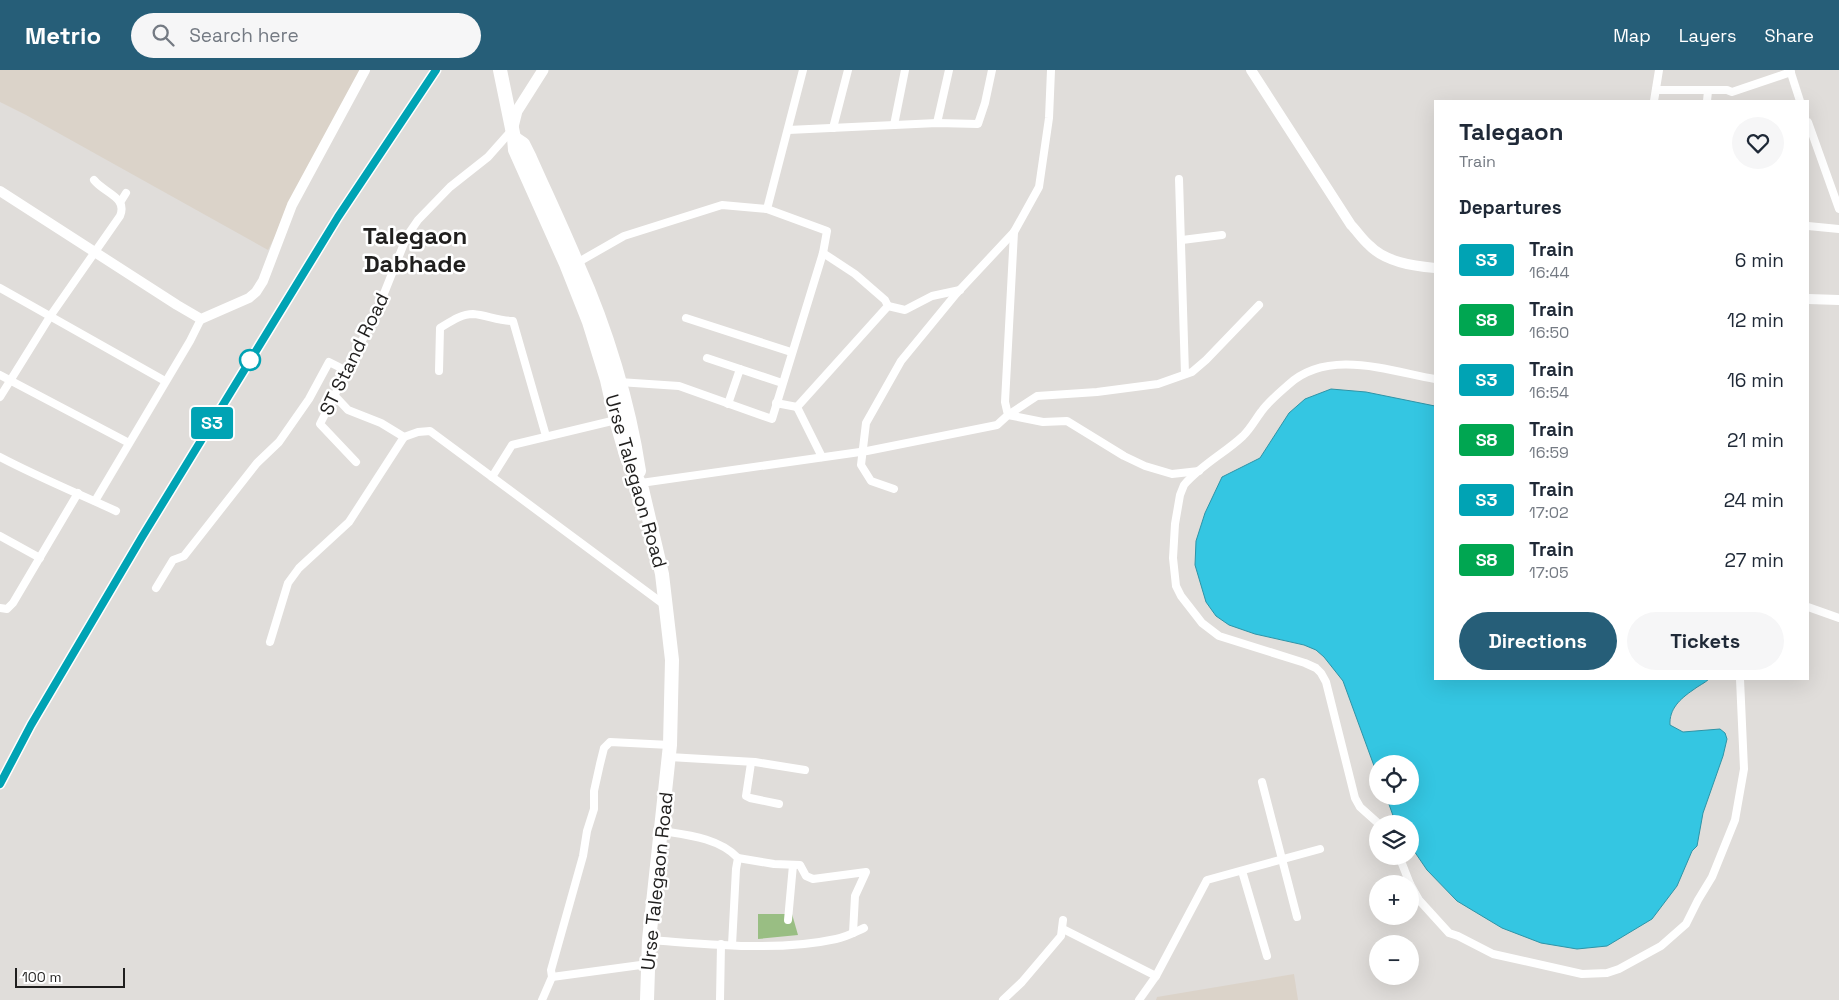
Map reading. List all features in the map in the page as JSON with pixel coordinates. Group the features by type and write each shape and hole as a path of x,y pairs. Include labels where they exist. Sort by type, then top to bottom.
{"highway":[{"name":"Urse Talegaon Road","path":"500,70 517,137 515,150 572,265 603,364 627,458 641,486 662,574 672,660 670,751 649,940 647,1000"},
{"path":"572,265 600,321 619,382 637,455 641,486"}],"main road":[{"path":"517,137 517,110 544,70"}],"street":[{"path":"95,501 201,319 243,301 256,292 263,281 292,205 365,70"},
{"path":"767,209 803,70"},
{"path":"832,128 848,70"},
{"path":"894,125 905,70"},
{"path":"938,123 949,70"},
{"path":"788,130 938,123 978,124 992,70"},
{"path":"894,489 871,481 861,465 866,423 901,361 960,290 1014,232 1039,187 1049,118 1051,70"},
{"path":"1251,70 1346,218 1370,247 1392,259 1416,266 1434,268"},
{"path":"1654,100 1659,70"},
{"path":"1656,90 1732,92 1790,71 1800,100"},
{"path":"1707,100 1708,91"},
{"path":"1732,92 1735,100"},
{"path":"1809,125 1839,209"},
{"name":"ST Stand Road","path":"356,462 320,424 377,311 407,236 418,220 450,187 517,137"},
{"path":"1179,179 1186,374"},
{"path":"94,180 121,202"},
{"path":"0,191 176,305 201,319"},
{"path":"0,397 51,316 120,216 122,210 121,202 126,193"},
{"path":"572,265 624,236 722,205 767,209 827,231 823,253 791,352 772,419 679,386 619,382"},
{"path":"1809,226 1839,229"},
{"path":"1008,415 1005,402 1014,232"},
{"path":"1182,240 1222,235"},
{"path":"823,253 855,274 885,300 888,306"},
{"path":"0,288 165,381"},
{"path":"888,306 905,310 932,296 960,290"},
{"path":"1809,299 1839,300"},
{"path":"641,486 863,451 996,425 1037,396 1097,392 1158,384 1192,372 1259,305"},
{"path":"797,407 888,306"},
{"path":"439,371 440,328 456,318 472,314 498,321 513,322 546,436"},
{"path":"686,318 791,352"},
{"path":"707,358 782,383"},
{"path":"156,588 173,560 184,556 257,463 279,442 309,399 329,362 347,370"},
{"path":"1369,815 1360,807 1355,798 1330,695 1322,673 1305,663 1219,636 1202,623 1181,596 1176,586 1173,558 1175,524 1184,484 1241,438 1250,429 1262,410 1290,383 1310,371 1340,364 1357,365 1434,379"},
{"path":"728,404 740,370"},
{"path":"0,375 129,443"},
{"path":"334,395 348,410 381,422 404,437"},
{"path":"776,403 797,407"},
{"path":"797,407 822,457"},
{"path":"1008,415 1043,422 1067,421 1124,456 1145,466 1172,474 1199,471"},
{"path":"492,477 512,445 616,420"},
{"path":"270,642 288,582 299,568 349,522 404,437 418,432 430,431 667,607"},
{"path":"0,457 28,472 116,511"},
{"path":"0,608 8,609 10,607 78,493"},
{"path":"0,536 40,558"},
{"path":"1809,607 1839,618"},
{"path":"1419,900 1449,933 1493,954 1582,974 1607,973 1619,969 1661,946 1686,924 1712,878 1734,820 1744,769 1740,680"},
{"path":"542,1000 552,977 551,970 583,856 587,831 594,809 594,791 604,748 610,742 805,770"},
{"path":"751,763 746,796 779,804"},
{"path":"1262,782 1297,918"},
{"path":"662,831 693,836 719,844 738,858 800,865 806,876 813,879 866,872 855,896 853,933"},
{"path":"1139,1000 1156,976 1206,880 1320,849"},
{"path":"732,945 738,858"},
{"path":"788,920 793,865"},
{"path":"1242,871 1267,956"},
{"path":"1003,1000 1029,974 1061,936 1063,920"},
{"path":"649,940 732,945 789,944 838,939 864,928"},
{"path":"1063,929 1156,976"},
{"path":"720,1000 721,944"},
{"path":"552,977 648,964"}],"shaded area":[{"path":"0,70 367,70 295,197 268,250 0,102"},
{"path":"1294,974 1298,1000 1156,1000 1157,997"}],"green space":[{"path":"758,914 792,914 798,935 758,939"}],"water":[{"path":"1331,389 1366,392 1434,406 1434,680 1708,680 1688,693 1673,709 1670,725 1683,732 1720,729 1725,733 1727,739 1703,813 1697,846 1692,851 1677,886 1652,919 1607,946 1577,949 1541,943 1502,928 1457,901 1427,870 1419,858 1419,815 1393,815 1389,805 1419,805 1419,755 1370,755 1343,681 1316,650 1304,645 1255,634 1229,625 1216,616 1206,602 1195,565 1196,541 1205,513 1222,477 1260,458 1289,413 1305,399"}],"railway":[{"path":"0,784 31,725 133,552 338,217 436,70"}],"train":[{"name":"S3","path":"0,784 31,725 142,537 338,217 436,70"}],"district":[{"name":"Talegaon Dabhade","path":"415,249"}]}
